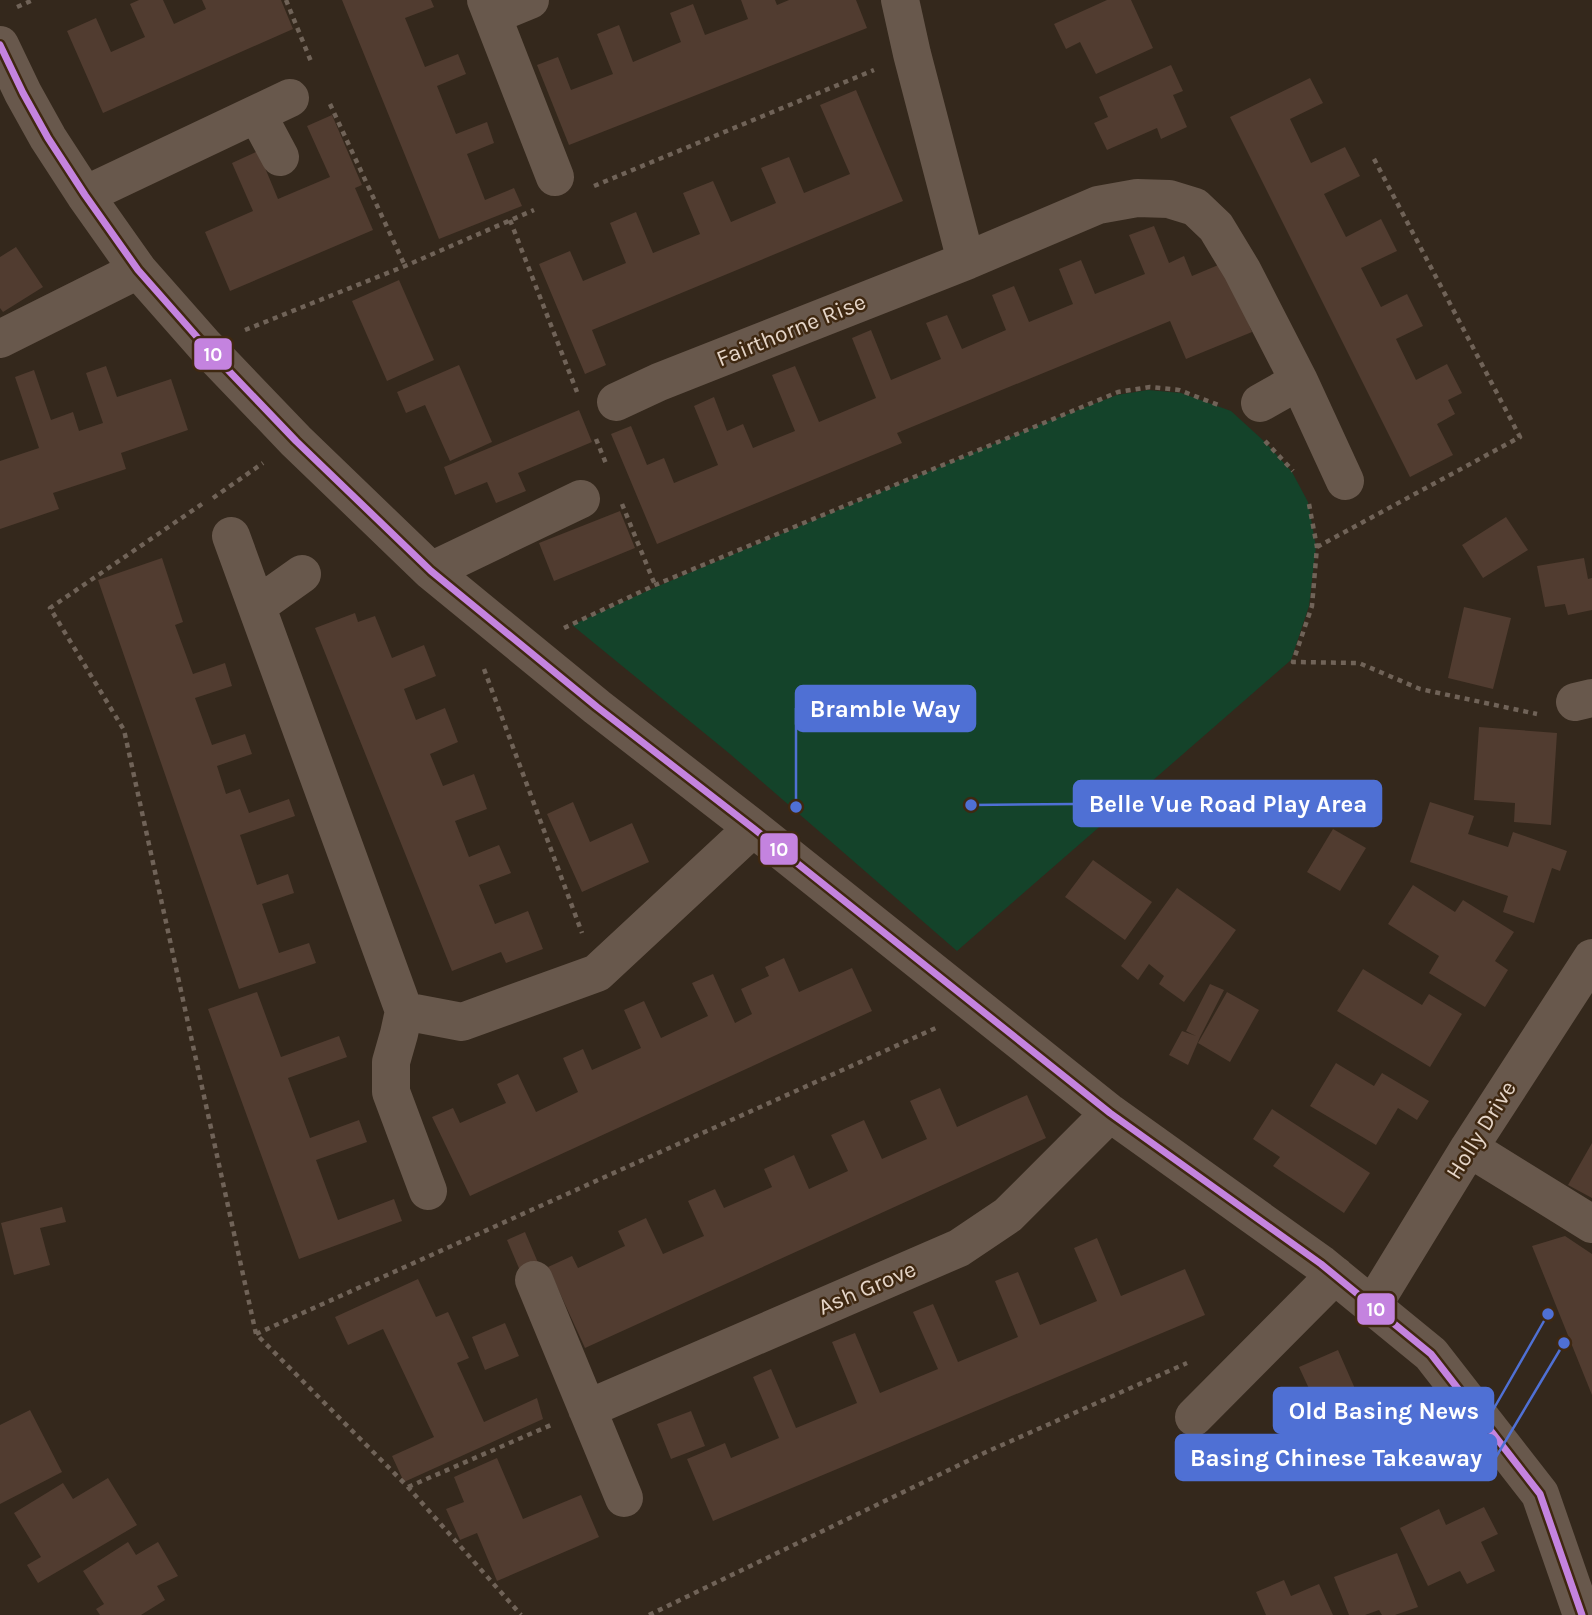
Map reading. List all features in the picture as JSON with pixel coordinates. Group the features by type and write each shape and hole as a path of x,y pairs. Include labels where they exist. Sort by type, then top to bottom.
{"street":[{"path":"530,0 489,8 555,177"},
{"path":"900,0 966,261"},
{"path":"0,45 29,104 85,195 138,270 205,346 296,441 431,571 522,647 1110,1113 1335,1275 1431,1354 1541,1494 1582,1615"},
{"path":"280,157 297,96"},
{"path":"85,195 297,96"},
{"name":"Fairthorne Rise","path":"616,402 659,382 966,261 1098,205 1137,198 1169,199 1195,207 1216,228 1242,270 1299,381 1345,481"},
{"path":"0,339 138,270"},
{"path":"1250,416 1299,381"},
{"path":"431,571 582,499"},
{"path":"231,536 404,1011 391,1062 391,1092 428,1191"},
{"path":"257,606 302,574"},
{"path":"404,1011 462,1023 597,973 753,828"},
{"name":"Holly Drive","path":"1373,1305 1469,1148 1592,958"},
{"name":"Ash Grove","path":"587,1409 959,1248 1008,1215 1110,1113"},
{"path":"1469,1148 1592,1224"},
{"path":"1194,1417 1335,1275"},
{"path":"534,1280 624,1497"}],"path":[{"path":"286,0 297,96 405,266"},
{"path":"1317,547 1520,437 1373,157"},
{"path":"522,647 655,585 1118,392 1150,387 1179,390 1250,416 1294,472"},
{"path":"296,441 50,608 124,730 256,1334 408,1488 521,1615"},
{"path":"1309,501 1317,547 1312,606 1293,662 1359,663 1420,689 1561,719 1583,700"},
{"path":"484,668 597,973"},
{"path":"256,1334 978,1009"},
{"path":"649,1615 984,1453 1188,1362"},
{"path":"408,1488 587,1409"}],"green space":[{"path":"1148,390 1181,393 1231,411 1266,443 1292,472 1308,502 1316,547 1309,606 1291,660 957,951 730,754 572,625 1041,424 1117,395"}],"building":[{"path":"139,0 163,0 174,24 206,9 202,0 281,0 293,29 103,113 67,31 96,18 111,52 145,37 130,4"},
{"path":"342,0 431,0 434,7 405,18 425,67 458,54 466,74 437,86 456,134 487,122 494,143 467,154 485,200 514,188 522,206 439,239"},
{"path":"741,0 775,0 777,5 789,0 856,0 867,28 569,145 537,65 558,57 571,90 613,74 597,34 619,25 633,62 681,42 670,13 693,4 705,35 748,19"},
{"path":"1107,0 1131,0 1153,48 1096,74 1080,42 1066,49 1054,24"},
{"path":"1171,65 1183,91 1173,95 1187,127 1161,139 1157,128 1107,150 1094,123 1108,117 1099,97"},
{"path":"1310,78 1323,103 1290,119 1311,163 1345,147 1360,176 1324,194 1346,237 1381,219 1397,251 1361,268 1381,307 1407,294 1423,326 1396,339 1416,380 1447,364 1462,393 1448,400 1455,414 1437,424 1453,455 1410,477 1230,117"},
{"path":"856,90 903,201 592,330 606,365 585,374 539,264 570,251 583,281 626,263 610,223 636,212 653,253 700,234 683,193 713,181 731,222 776,203 761,168 789,157 804,193 850,174 820,105"},
{"path":"332,115 362,185 355,188 373,230 230,291 205,232 253,211 232,163 258,151 278,199 330,177 307,126"},
{"path":"1154,226 1169,263 1184,256 1192,276 1223,263 1252,332 1186,359 1170,321 897,433 902,443 657,544 611,434 631,426 647,465 664,458 674,483 718,465 694,406 714,397 727,431 743,424 753,448 795,431 772,375 795,366 819,422 876,398 852,338 871,330 891,380 941,359 926,323 947,315 962,349 1006,330 992,295 1014,286 1029,322 1073,304 1059,269 1081,260 1095,294 1145,274 1129,235"},
{"path":"16,247 43,287 3,312 0,308 0,257"},
{"path":"399,280 434,360 387,381 352,301"},
{"path":"459,365 492,442 450,461 425,405 406,413 397,392"},
{"path":"106,366 117,397 171,379 188,430 121,453 126,469 53,493 59,509 0,529 0,461 39,448 15,377 34,370 51,420 73,412 79,431 103,423 86,373"},
{"path":"579,410 592,442 518,473 526,491 496,503 487,482 455,495 444,467"},
{"path":"620,511 635,548 554,581 539,543"},
{"path":"1506,517 1528,550 1483,578 1462,545"},
{"path":"162,558 183,622 175,625 193,674 225,663 232,686 195,698 212,745 245,734 252,754 217,766 226,794 240,789 249,813 289,799 295,816 240,835 257,885 288,874 294,893 262,904 279,953 309,943 316,963 239,989 98,580"},
{"path":"1584,558 1588,579 1592,578 1592,610 1568,615 1565,604 1545,607 1537,566"},
{"path":"1464,607 1511,618 1493,689 1448,678"},
{"path":"355,613 358,622 375,616 392,658 424,645 436,676 404,689 416,720 445,708 458,742 430,754 443,786 474,774 487,809 455,821 469,857 499,845 511,873 479,885 495,924 528,911 543,949 506,963 501,952 452,971 315,628"},
{"path":"1479,727 1557,733 1551,825 1514,822 1515,803 1474,800"},
{"path":"573,802 590,842 632,823 649,862 582,892 547,814"},
{"path":"1430,802 1474,816 1468,834 1508,847 1513,832 1567,851 1560,871 1552,868 1534,923 1503,912 1508,896 1410,862"},
{"path":"1333,829 1366,848 1340,891 1307,872"},
{"path":"1093,860 1152,902 1125,940 1065,897"},
{"path":"1413,885 1455,912 1463,900 1514,932 1495,961 1508,970 1485,1007 1429,973 1439,956 1388,924"},
{"path":"1177,888 1236,930 1184,1002 1159,984 1164,976 1149,964 1138,980 1121,966"},
{"path":"784,958 799,992 852,968 872,1011 470,1196 432,1117 453,1108 460,1123 506,1103 497,1084 518,1074 536,1112 578,1092 563,1058 583,1049 592,1070 641,1048 624,1010 644,1001 661,1038 708,1016 692,983 713,974 735,1023 752,1014 741,989 769,976 765,967"},
{"path":"1363,969 1422,1005 1429,994 1462,1014 1430,1067 1337,1011"},
{"path":"1210,984 1224,990 1188,1065 1169,1055 1182,1031 1196,1036 1186,1031"},
{"path":"257,992 281,1057 339,1036 347,1057 288,1078 310,1138 359,1120 367,1142 316,1160 338,1220 394,1199 402,1221 299,1259 208,1009"},
{"path":"1227,992 1259,1010 1230,1062 1198,1043"},
{"path":"1336,1063 1374,1086 1382,1073 1429,1101 1417,1120 1398,1108 1376,1145 1310,1106"},
{"path":"940,1088 957,1127 1027,1095 1046,1138 585,1348 548,1267 572,1256 578,1268 625,1246 618,1231 646,1218 663,1254 704,1236 688,1201 715,1189 724,1208 772,1187 764,1169 794,1155 809,1189 848,1171 831,1135 864,1120 882,1159 927,1139 910,1101"},
{"path":"1272,1109 1370,1173 1344,1213 1273,1166 1280,1157 1253,1139"},
{"path":"1592,1143 1592,1198 1568,1185"},
{"path":"62,1207 66,1222 40,1228 50,1265 14,1275 1,1223"},
{"path":"525,1232 539,1265 521,1273 507,1240"},
{"path":"1565,1236 1592,1254 1592,1395 1532,1246"},
{"path":"1097,1238 1121,1296 1185,1269 1205,1315 713,1521 687,1459 725,1443 731,1458 779,1438 753,1377 771,1369 796,1428 857,1403 832,1342 855,1333 880,1393 938,1369 913,1312 933,1304 958,1362 1018,1337 995,1281 1018,1272 1040,1325 1097,1301 1074,1248"},
{"path":"418,1279 436,1317 448,1312 469,1358 457,1363 484,1422 537,1398 543,1419 404,1482 392,1456 434,1437 383,1329 348,1345 335,1317"},
{"path":"505,1323 519,1356 485,1370 472,1337"},
{"path":"1338,1350 1356,1391 1318,1408 1299,1367"},
{"path":"30,1410 62,1472 0,1504 0,1425"},
{"path":"691,1411 705,1446 671,1459 657,1424"},
{"path":"497,1458 523,1519 581,1495 599,1537 497,1581 477,1533 460,1540 446,1509 464,1502 454,1477"},
{"path":"108,1478 137,1525 38,1583 27,1565 41,1557 14,1513 63,1483 73,1499"},
{"path":"1484,1507 1498,1534 1481,1542 1495,1571 1467,1584 1460,1571 1428,1586 1400,1528 1439,1509 1446,1525"},
{"path":"128,1542 136,1555 158,1542 178,1576 157,1586 165,1600 141,1615 100,1615 96,1609 104,1604 83,1571"},
{"path":"1397,1553 1418,1607 1395,1615 1382,1615 1379,1610 1365,1615 1349,1615 1334,1577"},
{"path":"1284,1580 1291,1596 1319,1584 1333,1615 1266,1615 1256,1592"}],"transit line":[{"name":"10","path":"0,45 48,138 138,270 205,346 296,441 431,571 597,707 1110,1113 1321,1264 1431,1354 1540,1494 1582,1615"}],"place":[{"name":"Belle Vue Road Play Area","path":"971,805"},
{"name":"Bramble Way","path":"796,807"},
{"name":"Old Basing News","path":"1548,1314"},
{"name":"Basing Chinese Takeaway","path":"1564,1343"}]}
